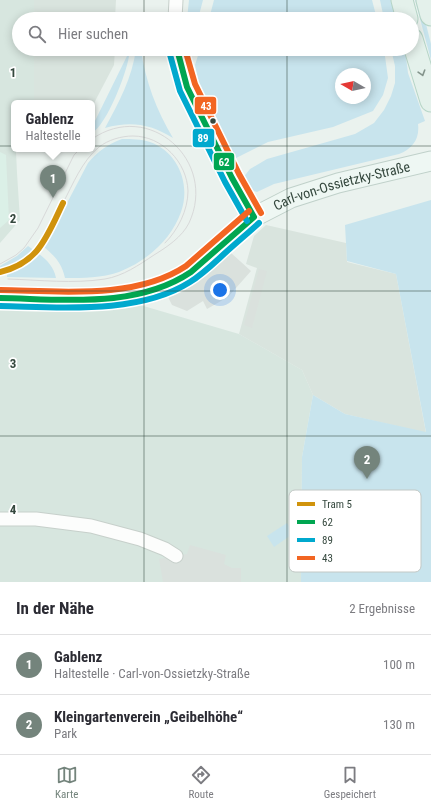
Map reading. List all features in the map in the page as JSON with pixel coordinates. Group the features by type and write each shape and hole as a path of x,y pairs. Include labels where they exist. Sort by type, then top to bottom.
{"main road":[{"path":"402,0 405,12"},
{"path":"427,0 431,15"},
{"path":"417,56 431,101"}],"street":[{"path":"175,12 176,0"},
{"path":"179,56 187,87 229,172 254,217"},
{"name":"Carl-von-Ossietzky-Straße","path":"0,298 107,298 149,290 179,279 197,268 254,217 291,198 338,183 431,161"},
{"path":"0,519 36,519 91,526 140,539 165,548 176,556"}],"shaded area":[{"path":"0,0 34,0 34,12 12,12 12,56 34,56 34,100 11,100 11,152 16,152 20,220 0,243"},
{"path":"34,0 116,0 115,12 34,12"},
{"path":"189,0 203,0 200,12 188,12"},
{"path":"214,0 372,0 375,12 211,12"},
{"path":"380,0 395,0 398,12 383,12"},
{"path":"415,0 420,0 431,44 431,60 419,12"},
{"path":"34,56 115,56 114,65 95,101 95,100 34,100"},
{"path":"127,56 129,56 124,75 110,110 95,130 95,121"},
{"path":"135,56 142,56 145,73 152,95 173,138 165,133 140,125 132,124 105,128 120,99"},
{"path":"198,56 385,56 388,78 383,95 373,111 333,127 268,142 236,158 202,97 195,65"},
{"path":"393,56 406,56 408,73 425,121 418,124 418,134 416,139 408,149 399,154 274,184 257,192 249,189 242,179 250,169 267,159 355,134 374,123 384,110 391,96 395,83 395,66"},
{"path":"122,139 150,142 168,153 175,161 183,180 184,191 184,201 177,222 171,232 148,256 119,272 99,277 65,278 58,261 44,247 88,163 104,148"},
{"path":"0,152 6,155 9,220 0,228"},
{"path":"431,200 431,582 301,582 301,572 421,572 421,490 302,490 302,457 313,395 345,414 426,432 396,274 347,261 345,225"},
{"path":"266,225 346,243 347,262 396,274 426,433 345,414 313,395 302,370 239,334 257,268 246,264 254,236"},
{"path":"28,246 35,251 28,258 15,266 0,270 0,266 17,256"},
{"path":"230,252 251,271 228,297 207,309 203,301 187,311 172,305 168,297 206,276"},
{"path":"39,254 50,264 54,270 56,278 7,277 7,274 27,265"},
{"path":"259,269 267,271 252,328 244,325"},
{"path":"123,300 239,334 302,370 313,395 302,457 302,490 289,490 289,572 301,572 301,582 0,582 0,302"},
{"path":"287,523 289,526 289,536 274,547 267,536"},
{"path":"190,545 226,555 224,564 232,568 241,568 241,582 163,582 159,559 187,554"}],"tram line":[{"path":"8,279 69,281 112,278 131,270 164,249 186,228 189,223 195,200 194,178 186,159 173,143 155,132 135,127 114,129 95,138"},
{"path":"95,151 106,142 115,139 128,136 144,137 163,146 178,161 187,180 188,198 178,226 165,243"},
{"path":"0,264 16,255 24,248 38,228 74,155 77,152"},
{"path":"63,203 83,166 94,152"},
{"name":"5","path":"0,272 13,268 33,255 46,237 63,203"}],"transit line":[{"name":"89","path":"170,56 180,91 225,182 247,221"},
{"name":"62","path":"179,56 187,87 232,178 254,217"},
{"name":"43","path":"187,56 195,84 239,174 261,213"},
{"name":"43","path":"0,290 71,292 96,291 120,289 144,284 166,277 186,266 249,211"},
{"name":"62","path":"0,298 73,300 98,299 123,297 147,292 170,284 191,272 254,217"},
{"name":"89","path":"0,306 72,308 98,307 147,300 169,293 195,279 259,223"}],"place":[{"name":"Gablenz","path":"53,198"},
{"name":"Kleingartenverein „Geibelhöhe“","path":"367,479"}]}
